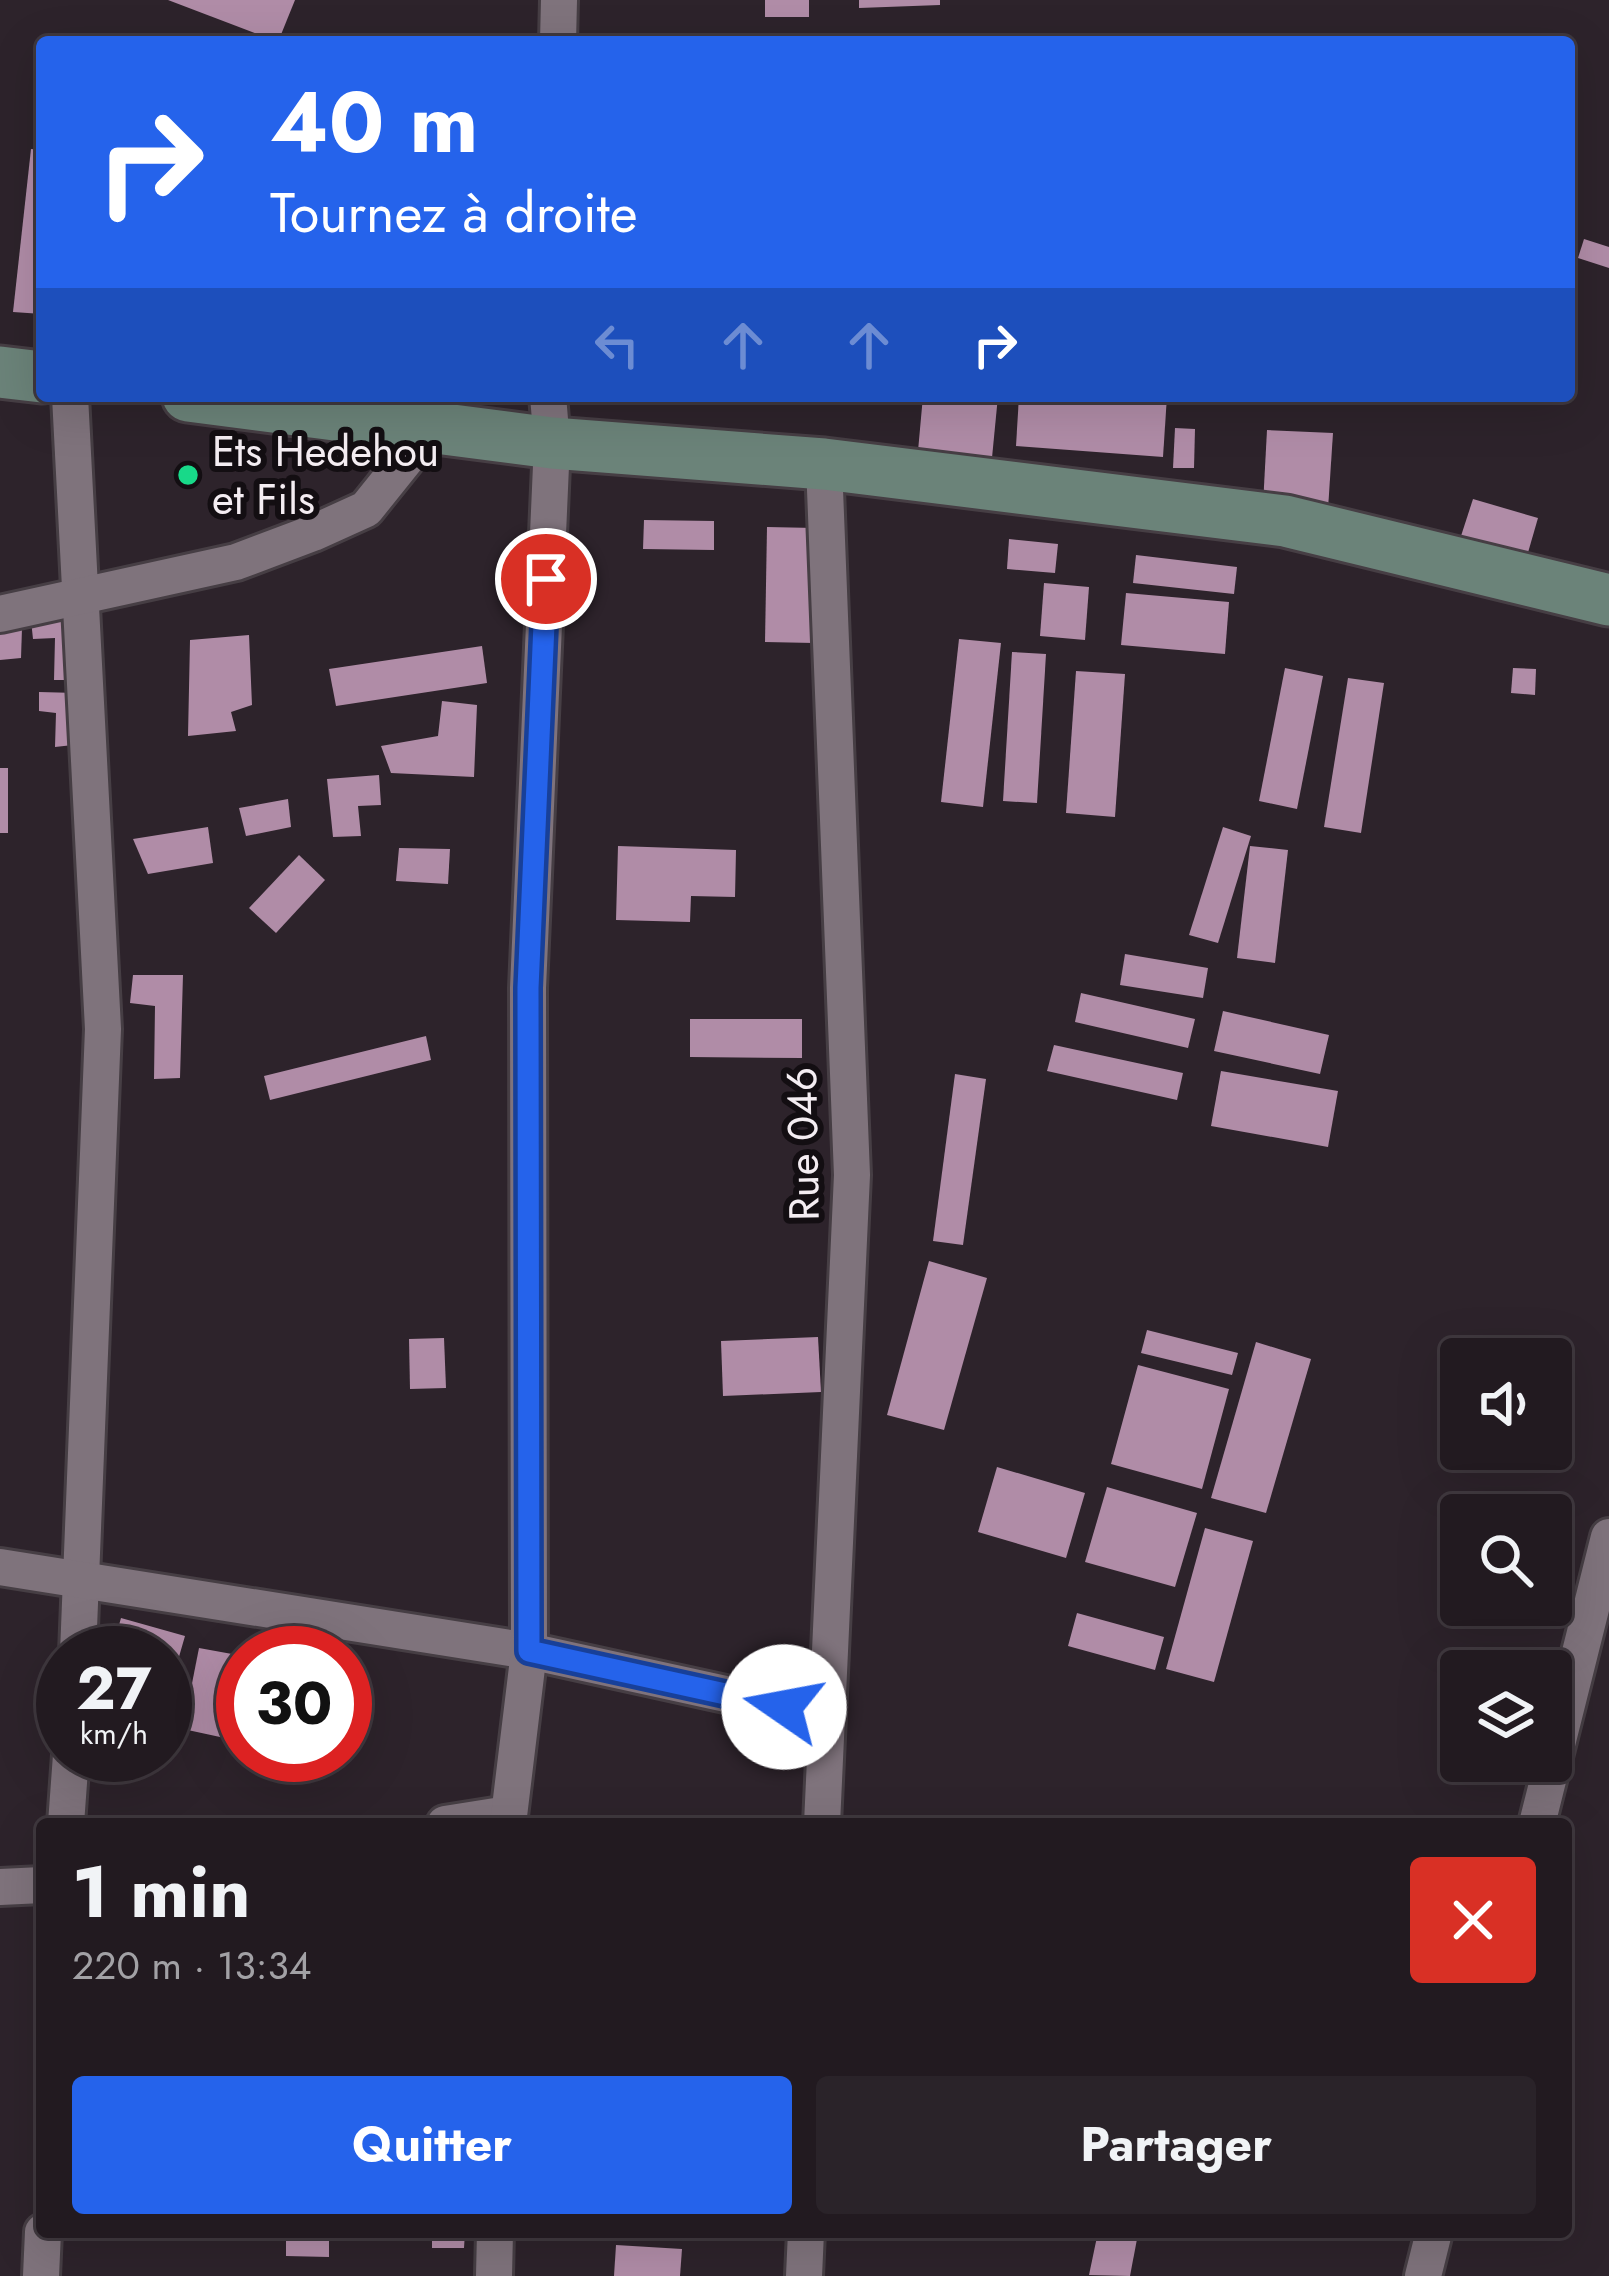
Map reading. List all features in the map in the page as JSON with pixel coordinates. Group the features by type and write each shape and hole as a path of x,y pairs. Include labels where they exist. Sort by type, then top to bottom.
{"street":[{"path":"558,36 559,0"},
{"path":"0,372 36,376"},
{"path":"70,402 103,1029 81,1626"},
{"path":"233,402 430,428 550,419 824,464 1285,521 1609,600"},
{"path":"508,1818 529,1651 528,988 550,419"},
{"path":"0,614 236,562 366,509 430,428"},
{"name":"Rue 046","path":"822,1818 852,1175 824,464"},
{"path":"1539,1818 1609,1537"},
{"path":"0,1567 529,1651 826,1716"},
{"path":"66,1818 69,1782"},
{"path":"0,1887 36,1886"},
{"path":"41,2276 43,2238"},
{"path":"494,2276 495,2238"},
{"path":"804,2276 806,2238"},
{"path":"1423,2276 1432,2238"}],"building":[{"path":"168,0 295,0 280,36 262,36"},
{"path":"765,0 809,0 809,17 765,17"},
{"path":"859,0 940,0 940,5 859,8"},
{"path":"31,149 36,149 36,314 13,312"},
{"path":"1584,239 1609,247 1609,268 1578,258"},
{"path":"922,402 997,402 991,468 917,462"},
{"path":"1019,402 1167,402 1163,457 1016,446"},
{"path":"1175,428 1195,429 1194,468 1173,468"},
{"path":"1267,430 1333,433 1328,509 1263,505"},
{"path":"1473,499 1538,518 1527,556 1461,536"},
{"path":"644,520 714,521 714,550 643,549"},
{"path":"767,527 815,528 814,643 765,642"},
{"path":"1009,539 1058,544 1055,573 1007,569"},
{"path":"1136,555 1237,567 1234,594 1133,583"},
{"path":"1044,583 1089,587 1085,640 1040,636"},
{"path":"1126,593 1229,602 1225,654 1121,645"},
{"path":"79,608 76,680 54,680 55,638 33,639 30,611"},
{"path":"22,628 21,658 0,660 0,632"},
{"path":"249,635 252,705 231,712 236,731 188,736 190,640"},
{"path":"959,639 1001,643 983,807 941,802"},
{"path":"482,646 487,683 336,706 329,669"},
{"path":"1012,652 1046,654 1037,803 1003,801"},
{"path":"1285,668 1323,676 1297,809 1259,801"},
{"path":"1513,668 1536,669 1535,695 1511,693"},
{"path":"1076,671 1125,674 1115,817 1066,813"},
{"path":"1348,678 1384,683 1361,833 1324,827"},
{"path":"39,692 77,693 73,745 55,747 56,713 39,711"},
{"path":"442,701 477,705 474,777 391,773 381,746 438,736"},
{"path":"0,768 8,768 8,833 0,833"},
{"path":"379,775 381,805 358,806 361,836 333,837 327,779"},
{"path":"288,799 291,827 246,836 239,808"},
{"path":"208,827 213,863 148,874 133,839"},
{"path":"1223,827 1251,836 1218,943 1189,935"},
{"path":"618,846 736,850 735,897 691,896 690,922 616,920"},
{"path":"1250,846 1288,850 1275,963 1237,958"},
{"path":"399,848 450,849 448,884 396,881"},
{"path":"299,855 325,880 276,933 249,908"},
{"path":"1125,954 1208,968 1203,998 1120,985"},
{"path":"133,975 183,975 180,1078 154,1079 155,1006 130,1003"},
{"path":"1081,993 1195,1019 1188,1048 1075,1022"},
{"path":"1223,1011 1329,1035 1320,1074 1214,1051"},
{"path":"690,1019 802,1019 802,1058 690,1057"},
{"path":"426,1036 431,1060 270,1100 264,1076"},
{"path":"1054,1045 1183,1073 1177,1100 1047,1071"},
{"path":"1221,1071 1338,1091 1328,1147 1211,1126"},
{"path":"955,1074 986,1079 963,1245 933,1241"},
{"path":"929,1261 987,1278 944,1430 887,1415"},
{"path":"1147,1330 1238,1353 1232,1375 1141,1353"},
{"path":"818,1337 821,1392 723,1396 721,1341"},
{"path":"444,1338 446,1388 410,1389 409,1339"},
{"path":"1256,1342 1311,1359 1266,1513 1211,1498"},
{"path":"1138,1365 1229,1389 1202,1489 1111,1464"},
{"path":"997,1467 1085,1493 1066,1558 978,1532"},
{"path":"1107,1487 1197,1513 1175,1587 1085,1562"},
{"path":"1205,1528 1253,1541 1214,1682 1166,1669"},
{"path":"1077,1613 1164,1637 1155,1670 1068,1646"},
{"path":"121,1618 149,1626 119,1626"},
{"path":"199,1648 216,1651 216,1736 192,1731 192,1683"},
{"path":"286,2238 329,2238 329,2257 286,2256"},
{"path":"432,2238 465,2238 464,2248 432,2248"},
{"path":"1097,2238 1137,2239 1130,2276 1089,2275"},
{"path":"616,2245 682,2249 680,2276 614,2276"}],"place":[{"name":"Ets Hedehou et Fils","path":"188,475"}],"route":[{"path":"546,579 528,988 529,1651 784,1707"}]}
